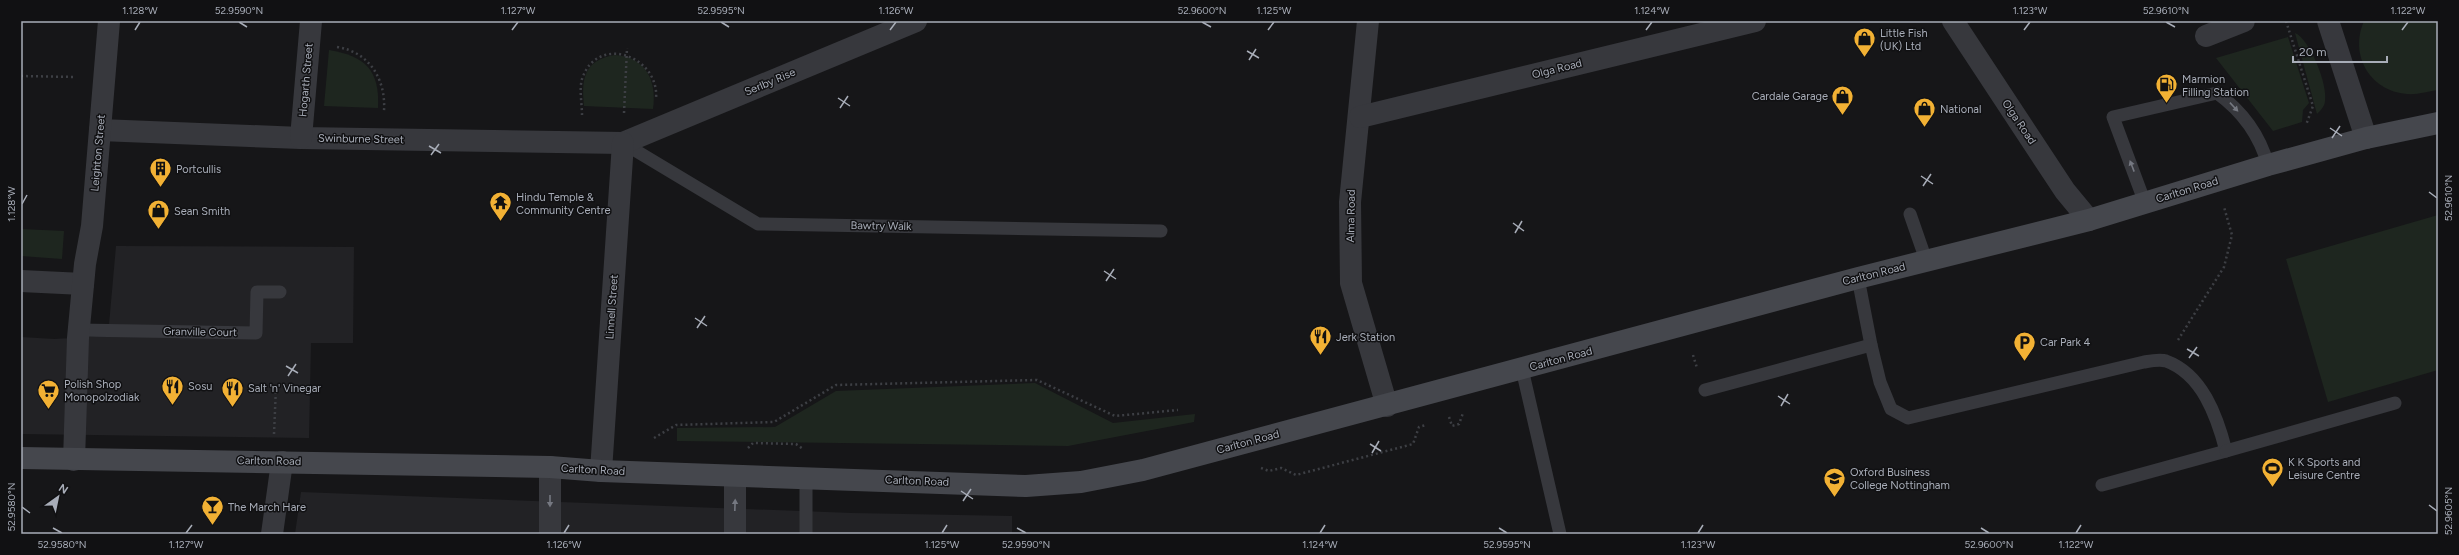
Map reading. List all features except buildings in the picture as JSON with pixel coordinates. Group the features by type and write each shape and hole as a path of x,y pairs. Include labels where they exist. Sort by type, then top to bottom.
{"main road":[{"name":"Carlton Road","path":"21,458 550,467 601,471 1026,486 1081,482 1143,470 1388,406 1858,278 2089,220 2268,165 2366,138 2438,123"}],"street":[{"name":"Leighton Street","path":"74,460 79,330 83,284 92,226 109,21"},
{"name":"Hogarth Street","path":"301,138 311,21"},
{"name":"Serlby Rise","path":"623,143 916,21"},
{"name":"Alma Road","path":"1368,21 1360,117 1350,202 1351,283 1388,406"},
{"name":"Olga Road","path":"1360,117 1755,21"},
{"name":"Olga Road","path":"1953,21 2065,191 2089,220"},
{"path":"2206,36 2244,21"},
{"path":"2328,21 2366,138"},
{"name":"Swinburne Street","path":"100,130 381,140 623,143"},
{"name":"Linnell Street","path":"601,471 623,143"},
{"path":"21,281 83,284"},
{"path":"272,534 277,462"},
{"path":"550,467 550,534"},
{"path":"735,476 735,534"}],"lane":[{"path":"2145,203 2113,118 2217,93 2235,106 2261,142 2268,165"},
{"name":"Bawtry Walk","path":"623,143 758,224 1161,231"},
{"path":"1910,214 1926,260"},
{"path":"1858,278 1880,382 1891,410 1908,418 2144,362 2165,360 2196,380 2220,429 2226,451"},
{"name":"Granville Court","path":"79,330 256,333 257,292 280,292"},
{"path":"1705,390 1871,345"},
{"path":"1522,369 1560,534"},
{"path":"2102,485 2395,403"},
{"path":"806,478 806,534"}],"path":[{"path":"2286,21 2313,106 2303,139 2308,154"},
{"path":"309,44 347,49 362,57 374,69 382,84 385,100 381,140"},
{"path":"623,143 627,48"},
{"path":"583,143 582,80 586,70 593,61 603,56 627,54 651,73 656,83 655,104"},
{"path":"21,76 104,78"},
{"path":"2165,360 2224,267 2232,235 2223,205"},
{"path":"654,438 676,425 774,422 836,385 1036,380 1115,416 1178,410"},
{"path":"276,387 277,462"},
{"path":"1459,424 1463,412"},
{"path":"1269,471 1281,468 1296,475 1413,444 1419,427"},
{"path":"743,453 753,443 796,444 806,451"}],"shaded area":[{"path":"2364,21 2438,21 2438,90 2407,94 2394,91 2373,79 2361,58 2359,46 2360,34"},
{"path":"2295,33 2301,37 2312,53 2324,84 2325,103 2317,114"},
{"path":"2288,37 2309,103 2303,110 2302,122 2273,131 2216,58"},
{"path":"329,50 352,56 368,67 376,84 378,108 324,106"},
{"path":"615,55 635,60 647,72 653,89 653,109 584,106 583,87 587,72 597,61"},
{"path":"2438,215 2438,370 2328,402 2286,259"},
{"path":"21,229 64,231 62,259 21,256"},
{"path":"116,246 354,247 353,343 311,343 309,438 21,434 21,337 54,339 108,336"},
{"path":"1035,383 1113,423 1195,414 1194,422 1068,446 677,441 677,428 775,427 836,391"},
{"path":"301,492 852,513 1012,516 1012,534 295,534"}],"place":[{"name":"Little Fish (UK) Ltd","path":"1865,58"},
{"name":"Marmion Filling Station","path":"2167,104"},
{"name":"Cardale Garage","path":"1843,116"},
{"name":"National","path":"1925,128"},
{"name":"Portcullis","path":"160,188"},
{"name":"Hindu Temple & Community Centre","path":"501,222"},
{"name":"Sean Smith","path":"159,230"},
{"name":"Jerk Station","path":"1321,356"},
{"name":"Car Park 4","path":"2025,362"},
{"name":"Sosu","path":"173,406"},
{"name":"Salt 'n' Vinegar","path":"233,408"},
{"name":"Polish Shop Monopolzodiak","path":"48,410"},
{"name":"K K Sports and Leisure Centre","path":"2272,488"},
{"name":"Oxford Business College Nottingham","path":"1835,498"},
{"name":"The March Hare","path":"212,526"}]}
